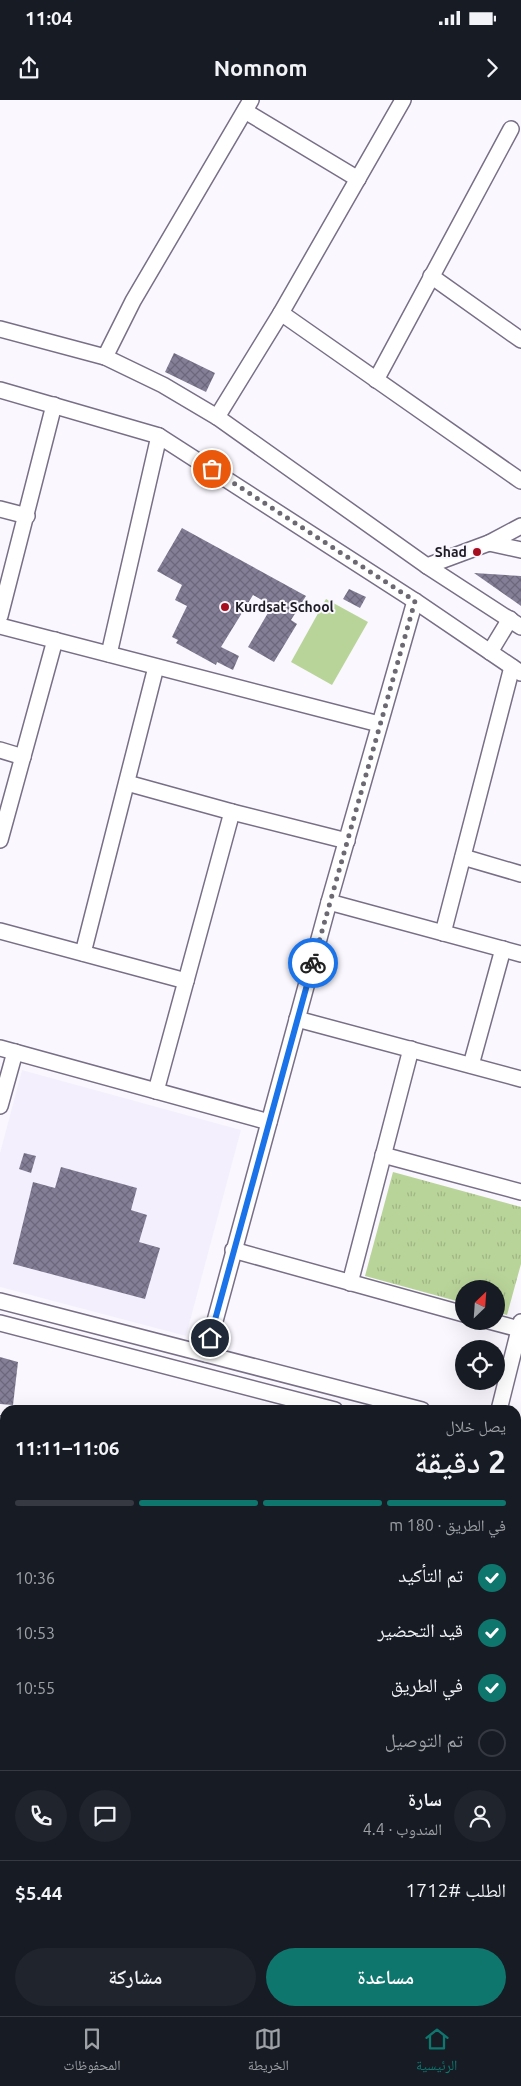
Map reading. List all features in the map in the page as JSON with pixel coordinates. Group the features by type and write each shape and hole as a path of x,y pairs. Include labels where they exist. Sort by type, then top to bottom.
{"street":[{"path":"217,417 281,313 403,100"},
{"path":"105,357 133,301 248,105 358,179"},
{"path":"376,380 511,129"},
{"path":"431,276 521,340"},
{"path":"281,313 521,481"},
{"path":"0,329 105,357 163,386 217,417 427,566 515,623 490,652"},
{"path":"0,390 159,436 415,601 516,670 443,933"},
{"path":"0,616 54,405"},
{"path":"108,654 159,436"},
{"path":"0,509 27,516"},
{"path":"427,566 489,543 521,526"},
{"path":"489,543 521,550"},
{"path":"206,1354 297,1019 415,601"},
{"path":"0,626 379,724"},
{"path":"0,840 55,640"},
{"path":"83,953 156,666"},
{"path":"0,750 23,756"},
{"path":"127,783 347,841"},
{"path":"156,1091 232,812"},
{"path":"463,857 521,874"},
{"path":"330,902 521,954"},
{"path":"0,931 186,980"},
{"path":"471,1065 503,949"},
{"path":"297,1019 521,1079"},
{"path":"350,1283 411,1049"},
{"path":"0,1106 7,1050 269,1122"},
{"path":"383,1155 521,1192"},
{"path":"233,1250 455,1312"},
{"path":"0,1301 403,1405"},
{"path":"0,1323 316,1405"},
{"path":"500,1405 520,1326 505,1324"}],"shaded area":[{"path":"22,1070 241,1130 186,1336 0,1287 0,1153"}],"green space":[{"path":"326,599 368,622 332,685 291,662"},
{"path":"393,1172 521,1207 521,1264 507,1315 505,1314 505,1280 455,1280 455,1301 365,1276"}],"building":[{"path":"174,353 215,373 206,392 165,372"},
{"name":"Kurdsat School","path":"182,528 306,596 291,620 297,624 274,662 248,647 272,606 253,595 221,647 239,656 233,670 217,662 216,665 176,643 178,640 172,637 187,606 175,600 182,585 157,571"},
{"path":"474,573 521,576 521,606"},
{"path":"349,589 366,597 360,608 343,599"},
{"path":"24,1153 36,1156 31,1173 19,1169"},
{"path":"61,1167 137,1188 131,1210 147,1215 139,1242 160,1248 145,1299 13,1264 33,1182 55,1188"},
{"path":"0,1357 18,1362 13,1405 0,1404"}],"way so far":[{"path":"212,469 415,601 313,963"}],"place":[{"name":"Shad","path":"477,552"},
{"name":"Kurdsat School","path":"225,607"}],"route":[{"path":"210,1338 313,963"}]}
